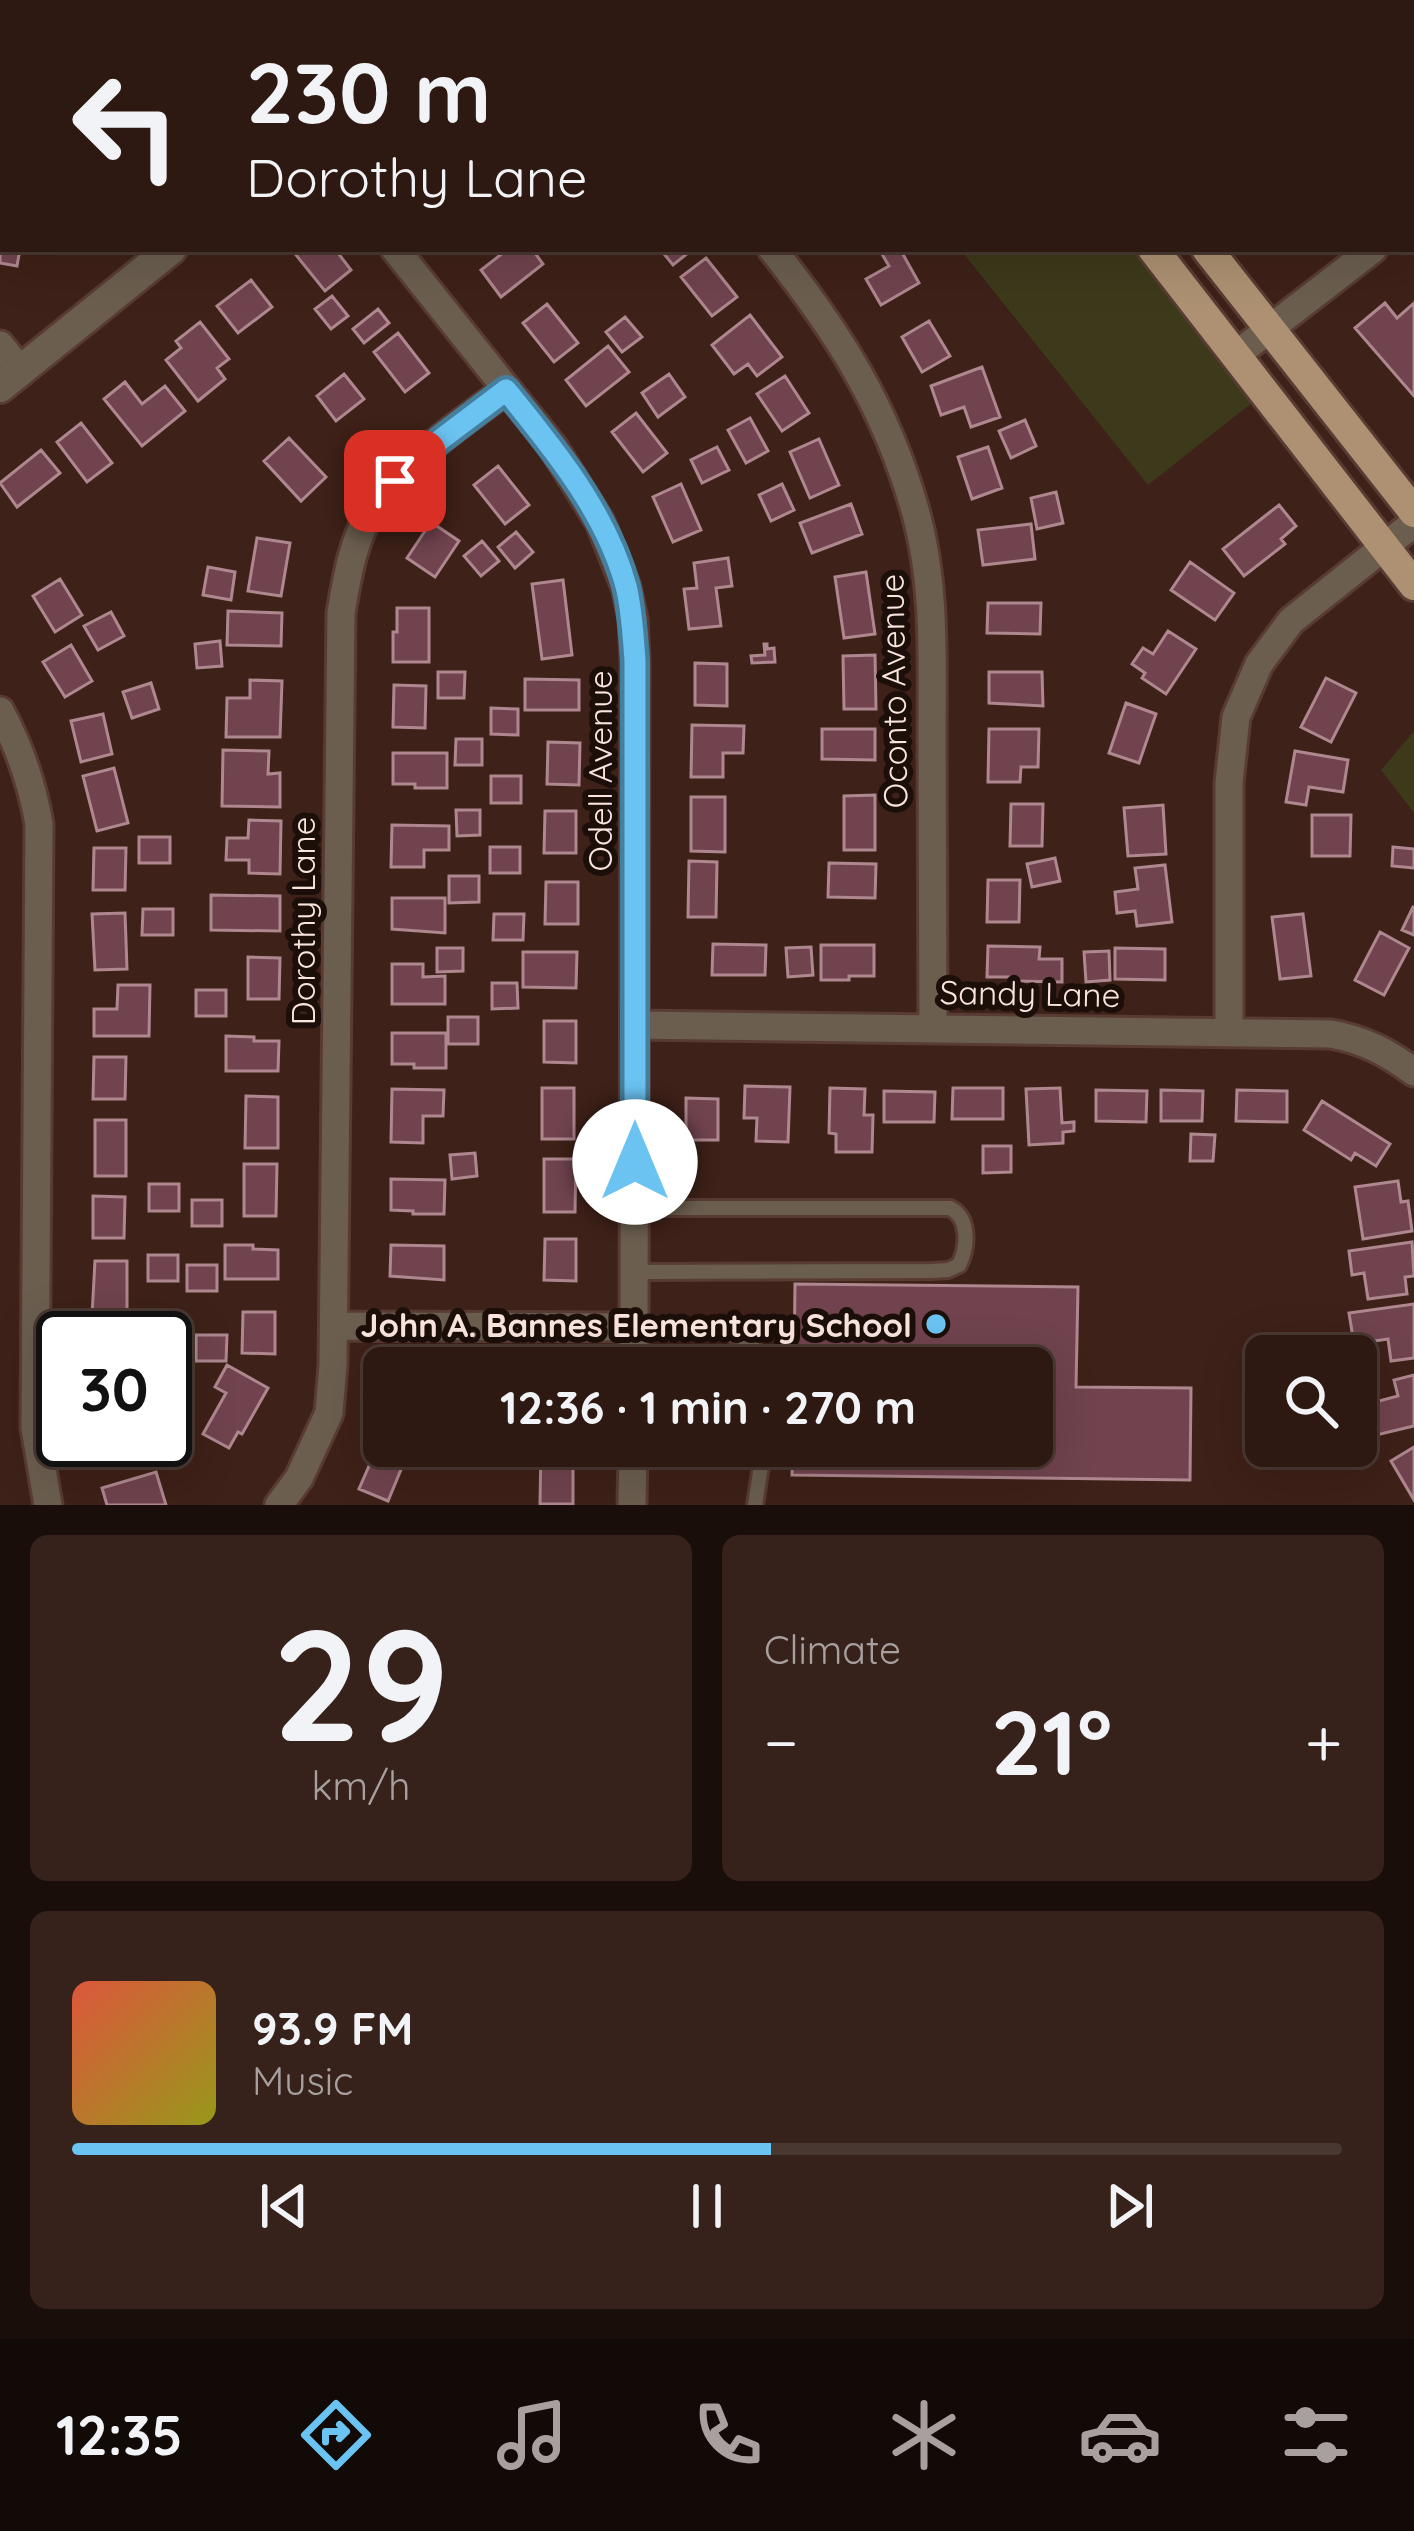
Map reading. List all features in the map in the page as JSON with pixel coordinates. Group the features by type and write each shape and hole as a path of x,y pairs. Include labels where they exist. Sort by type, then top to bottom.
{"main road":[{"path":"1155,252 1414,585"},
{"path":"1209,252 1414,512"}],"street":[{"path":"0,345 10,379 167,252"},
{"name":"Odell Avenue","path":"397,252 553,447 600,522 626,587 635,660 635,1347"},
{"name":"Oconto Avenue","path":"774,252 831,325 879,411 906,478 926,557 932,625 933,1028"},
{"path":"1236,355 1369,252"},
{"name":"Dorothy Lane","path":"279,1505 299,1478 329,1414 335,1326 340,613 347,574 372,509 395,481 506,390"},
{"path":"1229,1031 1229,783 1236,717 1258,664 1291,622 1414,523"},
{"path":"0,710 31,780 39,824 35,1428 48,1505"},
{"name":"Sandy Lane","path":"636,1025 1331,1034 1384,1050 1414,1072"},
{"path":"335,1326 635,1327"},
{"path":"632,1505 633,1467"}],"lane":[{"path":"635,1208 950,1208 964,1221 964,1254 959,1265 948,1270 635,1272"},
{"path":"635,1327 720,1330 751,1340 754,1347"},
{"path":"755,1505 761,1467"}],"shaded area":[{"path":"962,252 1134,252 1253,402 1148,485"},
{"path":"1414,731 1414,813 1381,770"}],"building":[{"path":"0,252 19,252 17,266 0,263"},
{"path":"294,252 337,252 351,270 325,291"},
{"path":"504,252 534,252 543,264 501,297 481,270"},
{"path":"662,252 689,252 673,265"},
{"path":"881,252 902,252 919,283 881,305 866,279 889,266"},
{"path":"706,258 737,297 712,316 681,277"},
{"path":"251,280 272,307 238,333 217,306"},
{"path":"332,296 348,316 331,329 315,309"},
{"path":"1385,303 1397,318 1414,303 1414,396 1355,328"},
{"path":"547,304 578,343 554,362 523,323"},
{"path":"378,309 389,323 364,343 353,329"},
{"path":"750,315 782,357 757,376 748,364 734,374 712,345"},
{"path":"625,317 642,337 622,352 606,332"},
{"path":"929,321 950,356 922,372 902,337"},
{"path":"200,322 229,359 217,368 225,379 198,401 166,360 181,348 176,341"},
{"path":"398,333 429,373 405,392 374,352"},
{"path":"608,346 629,372 586,406 566,380"},
{"path":"982,367 1000,417 971,427 964,407 941,415 931,386"},
{"path":"344,374 364,399 336,421 317,396"},
{"path":"669,374 685,397 658,417 642,393"},
{"path":"785,376 809,413 782,431 757,394"},
{"path":"125,382 142,404 165,386 185,411 142,446 104,399"},
{"path":"636,413 667,453 643,472 612,432"},
{"path":"750,418 768,451 746,463 728,430"},
{"path":"1025,420 1036,446 1011,458 999,431"},
{"path":"81,423 112,463 87,482 57,442"},
{"path":"289,438 326,477 301,501 264,461"},
{"path":"819,439 839,485 810,498 790,452"},
{"path":"717,447 729,470 702,483 691,460"},
{"path":"988,447 1002,488 972,499 958,457"},
{"path":"41,450 60,473 17,507 0,483"},
{"path":"498,466 529,505 505,524 474,485"},
{"path":"681,484 701,530 673,542 653,497"},
{"path":"782,484 794,510 771,521 759,495"},
{"path":"1056,492 1063,523 1037,529 1031,498"},
{"path":"851,504 862,534 812,553 800,523"},
{"path":"1279,505 1296,526 1281,539 1285,544 1244,576 1223,549"},
{"path":"431,522 459,541 435,577 407,558"},
{"path":"1031,524 1035,559 983,565 978,530"},
{"path":"516,532 533,552 515,568 498,547"},
{"path":"257,538 290,543 281,596 248,591"},
{"path":"482,541 499,561 481,576 464,556"},
{"path":"728,558 732,586 716,588 721,626 689,629 684,589 697,588 694,563"},
{"path":"1190,562 1234,593 1215,620 1171,590"},
{"path":"208,567 235,572 231,600 203,595"},
{"path":"866,572 875,634 844,638 835,577"},
{"path":"60,579 82,615 55,632 33,596"},
{"path":"563,580 572,655 542,659 532,584"},
{"path":"988,603 1041,603 1040,634 987,633"},
{"path":"397,608 429,608 429,662 393,662"},
{"path":"228,611 282,613 281,646 227,645"},
{"path":"111,612 124,636 98,650 84,626"},
{"path":"1168,631 1196,649 1166,694 1142,678 1145,673 1132,664 1143,648 1153,654"},
{"path":"220,641 222,666 197,668 195,644"},
{"path":"764,644 774,648 775,662 752,663 751,656 765,655"},
{"path":"71,645 92,681 65,697 43,662"},
{"path":"875,655 876,709 844,709 843,656"},
{"path":"695,663 727,664 727,706 695,705"},
{"path":"438,672 465,672 464,698 438,698"},
{"path":"989,672 1042,672 1043,706 989,703"},
{"path":"1326,678 1356,693 1331,742 1301,727"},
{"path":"525,679 579,680 579,710 525,710"},
{"path":"250,680 282,681 280,737 226,737 227,698 250,698"},
{"path":"151,683 159,709 132,718 123,692"},
{"path":"394,685 426,686 425,728 393,727"},
{"path":"1126,703 1156,714 1139,763 1109,753"},
{"path":"491,708 518,709 518,735 491,734"},
{"path":"103,714 112,754 81,762 71,721"},
{"path":"692,725 744,726 743,753 723,753 723,777 691,777"},
{"path":"822,729 875,729 875,760 822,759"},
{"path":"989,729 1039,729 1038,767 1021,767 1020,782 988,782"},
{"path":"456,739 482,739 482,765 455,765"},
{"path":"548,742 580,743 579,785 547,784"},
{"path":"223,750 269,751 268,774 280,773 280,807 222,806"},
{"path":"1295,751 1348,760 1343,792 1309,787 1306,805 1286,802"},
{"path":"393,753 447,753 447,788 393,784"},
{"path":"114,768 128,823 97,831 83,776"},
{"path":"491,776 521,776 521,803 491,803"},
{"path":"875,795 875,850 844,850 844,796"},
{"path":"691,797 725,797 725,852 691,851"},
{"path":"1011,804 1043,804 1042,846 1010,846"},
{"path":"1163,805 1166,854 1128,856 1124,808"},
{"path":"456,810 480,810 480,835 457,836"},
{"path":"545,811 576,811 576,853 544,853"},
{"path":"1312,815 1351,815 1350,856 1312,856"},
{"path":"249,820 281,821 280,874 249,873 249,860 226,860 227,838 248,838"},
{"path":"392,825 449,826 449,850 424,850 424,867 391,867"},
{"path":"139,837 170,837 170,863 139,863"},
{"path":"490,847 520,847 520,873 490,873"},
{"path":"1393,847 1414,849 1414,868 1392,866"},
{"path":"94,848 126,848 125,890 93,890"},
{"path":"1055,858 1060,881 1032,887 1027,864"},
{"path":"689,861 717,862 716,917 688,917"},
{"path":"829,863 876,864 875,898 828,897"},
{"path":"1165,865 1172,922 1137,926 1135,911 1117,913 1115,892 1138,889 1135,868"},
{"path":"449,876 479,876 479,902 449,903"},
{"path":"988,880 1020,880 1019,922 987,922"},
{"path":"546,882 578,882 578,924 545,924"},
{"path":"211,895 280,896 280,931 211,930"},
{"path":"392,898 445,898 445,933 392,929"},
{"path":"1414,907 1414,935 1402,930"},
{"path":"143,909 173,909 173,935 142,935"},
{"path":"125,913 127,969 95,970 92,914"},
{"path":"494,914 524,914 523,940 493,940"},
{"path":"1303,914 1311,976 1280,979 1272,917"},
{"path":"1380,932 1409,948 1384,995 1355,980"},
{"path":"713,944 766,945 765,975 712,975"},
{"path":"821,945 874,945 874,976 821,980"},
{"path":"988,946 1040,947 1039,959 1062,959 1062,982 987,977"},
{"path":"811,947 813,975 788,977 786,948"},
{"path":"437,948 463,948 463,971 437,972"},
{"path":"1115,948 1165,949 1165,980 1115,979"},
{"path":"1109,951 1110,980 1086,982 1084,952"},
{"path":"523,952 577,952 576,988 523,987"},
{"path":"248,957 280,958 279,999 248,999"},
{"path":"392,964 423,964 423,977 445,976 445,1004 392,1004"},
{"path":"492,983 517,983 518,1008 492,1009"},
{"path":"118,985 150,985 149,1036 94,1036 94,1009 117,1009"},
{"path":"196,990 226,990 226,1016 196,1016"},
{"path":"448,1017 478,1017 478,1044 448,1044"},
{"path":"544,1021 576,1021 576,1063 544,1062"},
{"path":"392,1033 446,1033 446,1068 392,1064"},
{"path":"226,1036 279,1041 278,1071 226,1071"},
{"path":"94,1057 126,1057 125,1099 93,1099"},
{"path":"745,1086 790,1087 788,1142 756,1141 757,1118 744,1118"},
{"path":"542,1088 574,1088 574,1139 542,1139"},
{"path":"830,1088 865,1089 864,1115 873,1115 872,1152 836,1152 836,1134 829,1133"},
{"path":"953,1088 1003,1088 1003,1119 952,1119"},
{"path":"1060,1088 1062,1123 1074,1122 1074,1131 1063,1132 1063,1143 1029,1145 1026,1089"},
{"path":"392,1089 444,1090 443,1116 423,1116 423,1143 391,1142"},
{"path":"1096,1090 1147,1091 1146,1122 1096,1121"},
{"path":"1161,1090 1203,1091 1202,1121 1161,1121"},
{"path":"1237,1090 1287,1091 1287,1122 1236,1121"},
{"path":"884,1091 935,1092 934,1122 884,1122"},
{"path":"246,1096 278,1097 278,1148 245,1148"},
{"path":"686,1098 718,1099 718,1140 686,1140"},
{"path":"1322,1101 1390,1144 1376,1166 1355,1153 1351,1160 1304,1130"},
{"path":"95,1120 126,1120 126,1176 95,1176"},
{"path":"1191,1134 1215,1135 1213,1161 1190,1161"},
{"path":"983,1146 1011,1146 1011,1172 983,1173"},
{"path":"475,1153 477,1176 452,1179 450,1155"},
{"path":"544,1159 576,1159 575,1212 544,1212"},
{"path":"244,1164 277,1164 276,1216 244,1216"},
{"path":"391,1179 445,1180 444,1214 391,1210"},
{"path":"1398,1181 1401,1202 1408,1201 1412,1231 1363,1239 1355,1187"},
{"path":"149,1184 179,1184 179,1211 149,1211"},
{"path":"93,1196 125,1197 124,1238 93,1238"},
{"path":"192,1200 222,1200 222,1226 192,1226"},
{"path":"545,1239 576,1239 576,1281 544,1280"},
{"path":"1412,1242 1414,1276 1405,1277 1407,1294 1368,1299 1364,1273 1352,1275 1349,1251"},
{"path":"225,1245 278,1250 278,1279 225,1279"},
{"path":"391,1245 444,1246 444,1280 390,1276"},
{"path":"148,1255 178,1255 178,1281 148,1281"},
{"path":"95,1261 127,1261 127,1311 92,1311"},
{"path":"187,1265 217,1265 217,1291 187,1291"},
{"path":"795,1284 1078,1287 1076,1387 1191,1388 1190,1480 792,1475 792,1467 1053,1467 1053,1347 794,1347"},
{"path":"1414,1304 1414,1358 1391,1361 1388,1339 1353,1335 1349,1313"},
{"path":"243,1312 275,1312 275,1354 242,1353"},
{"path":"196,1335 227,1335 226,1361 196,1361"},
{"path":"227,1365 268,1388 229,1448 203,1434 226,1393 215,1387"},
{"path":"1414,1375 1414,1426 1377,1435 1377,1402 1398,1396 1394,1380"},
{"path":"1414,1447 1414,1500 1391,1461"},
{"path":"369,1467 402,1467 388,1501 359,1489"},
{"path":"541,1467 573,1467 573,1504 540,1504"},
{"path":"156,1472 166,1505 107,1505 102,1488"}],"place":[{"name":"John A. Bannes Elementary School","path":"936,1324"}],"route":[{"path":"395,481 506,390 553,447 600,522 626,587 635,660 635,1162"}]}
